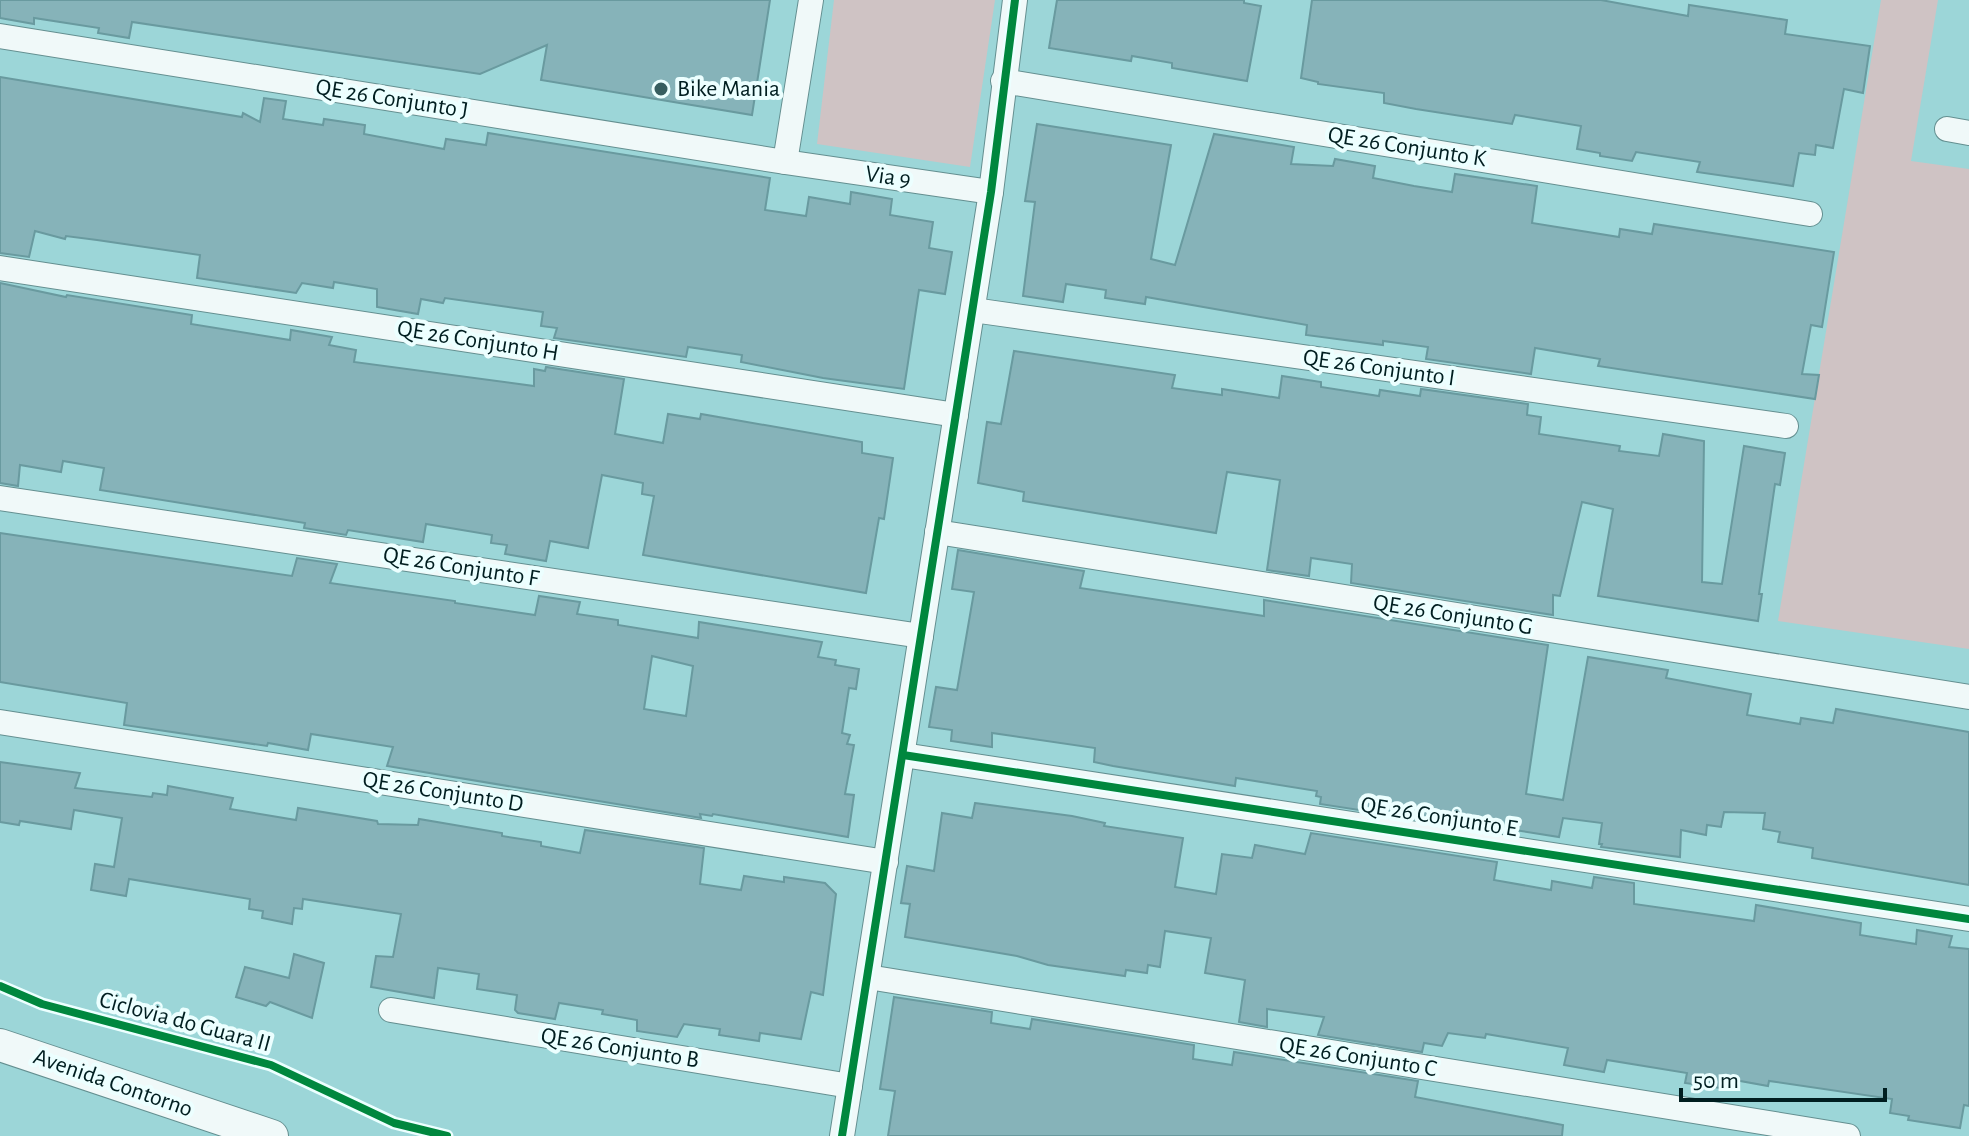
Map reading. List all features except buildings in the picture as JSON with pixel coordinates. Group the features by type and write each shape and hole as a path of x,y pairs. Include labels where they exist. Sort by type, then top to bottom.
{"main road":[{"name":"Avenida Contorno","path":"0,1045 272,1136"}],"street":[{"path":"785,162 811,0"},
{"path":"842,1136 991,192 1015,0"},
{"name":"QE 26 Conjunto J","path":"0,36 785,162"},
{"name":"QE 26 Conjunto K","path":"1003,81 1810,214"},
{"name":"Via 9","path":"785,162 991,192"},
{"name":"QE 26 Conjunto H","path":"0,268 956,415"},
{"name":"QE 26 Conjunto I","path":"973,310 1786,426"},
{"name":"QE 26 Conjunto F","path":"0,498 921,636"},
{"name":"QE 26 Conjunto G","path":"937,532 1969,697"},
{"name":"QE 26 Conjunto D","path":"0,722 886,862"},
{"name":"QE 26 Conjunto E","path":"903,755 1969,919"},
{"name":"QE 26 Conjunto C","path":"868,977 1777,1131 1848,1136"},
{"name":"QE 26 Conjunto B","path":"391,1010 850,1086"}],"shaded area":[{"path":"834,0 995,0 970,167 817,144"},
{"path":"1881,0 1938,0 1911,161 1969,169 1969,649 1778,621"}],"cycle path":[{"path":"842,1136 991,192 1015,0"},
{"path":"903,755 1969,919"},
{"name":"Ciclovia do Guara II","path":"0,986 42,1004 271,1065 394,1123 447,1136"}],"place":[{"name":"Bike Mania","path":"661,89"}]}
